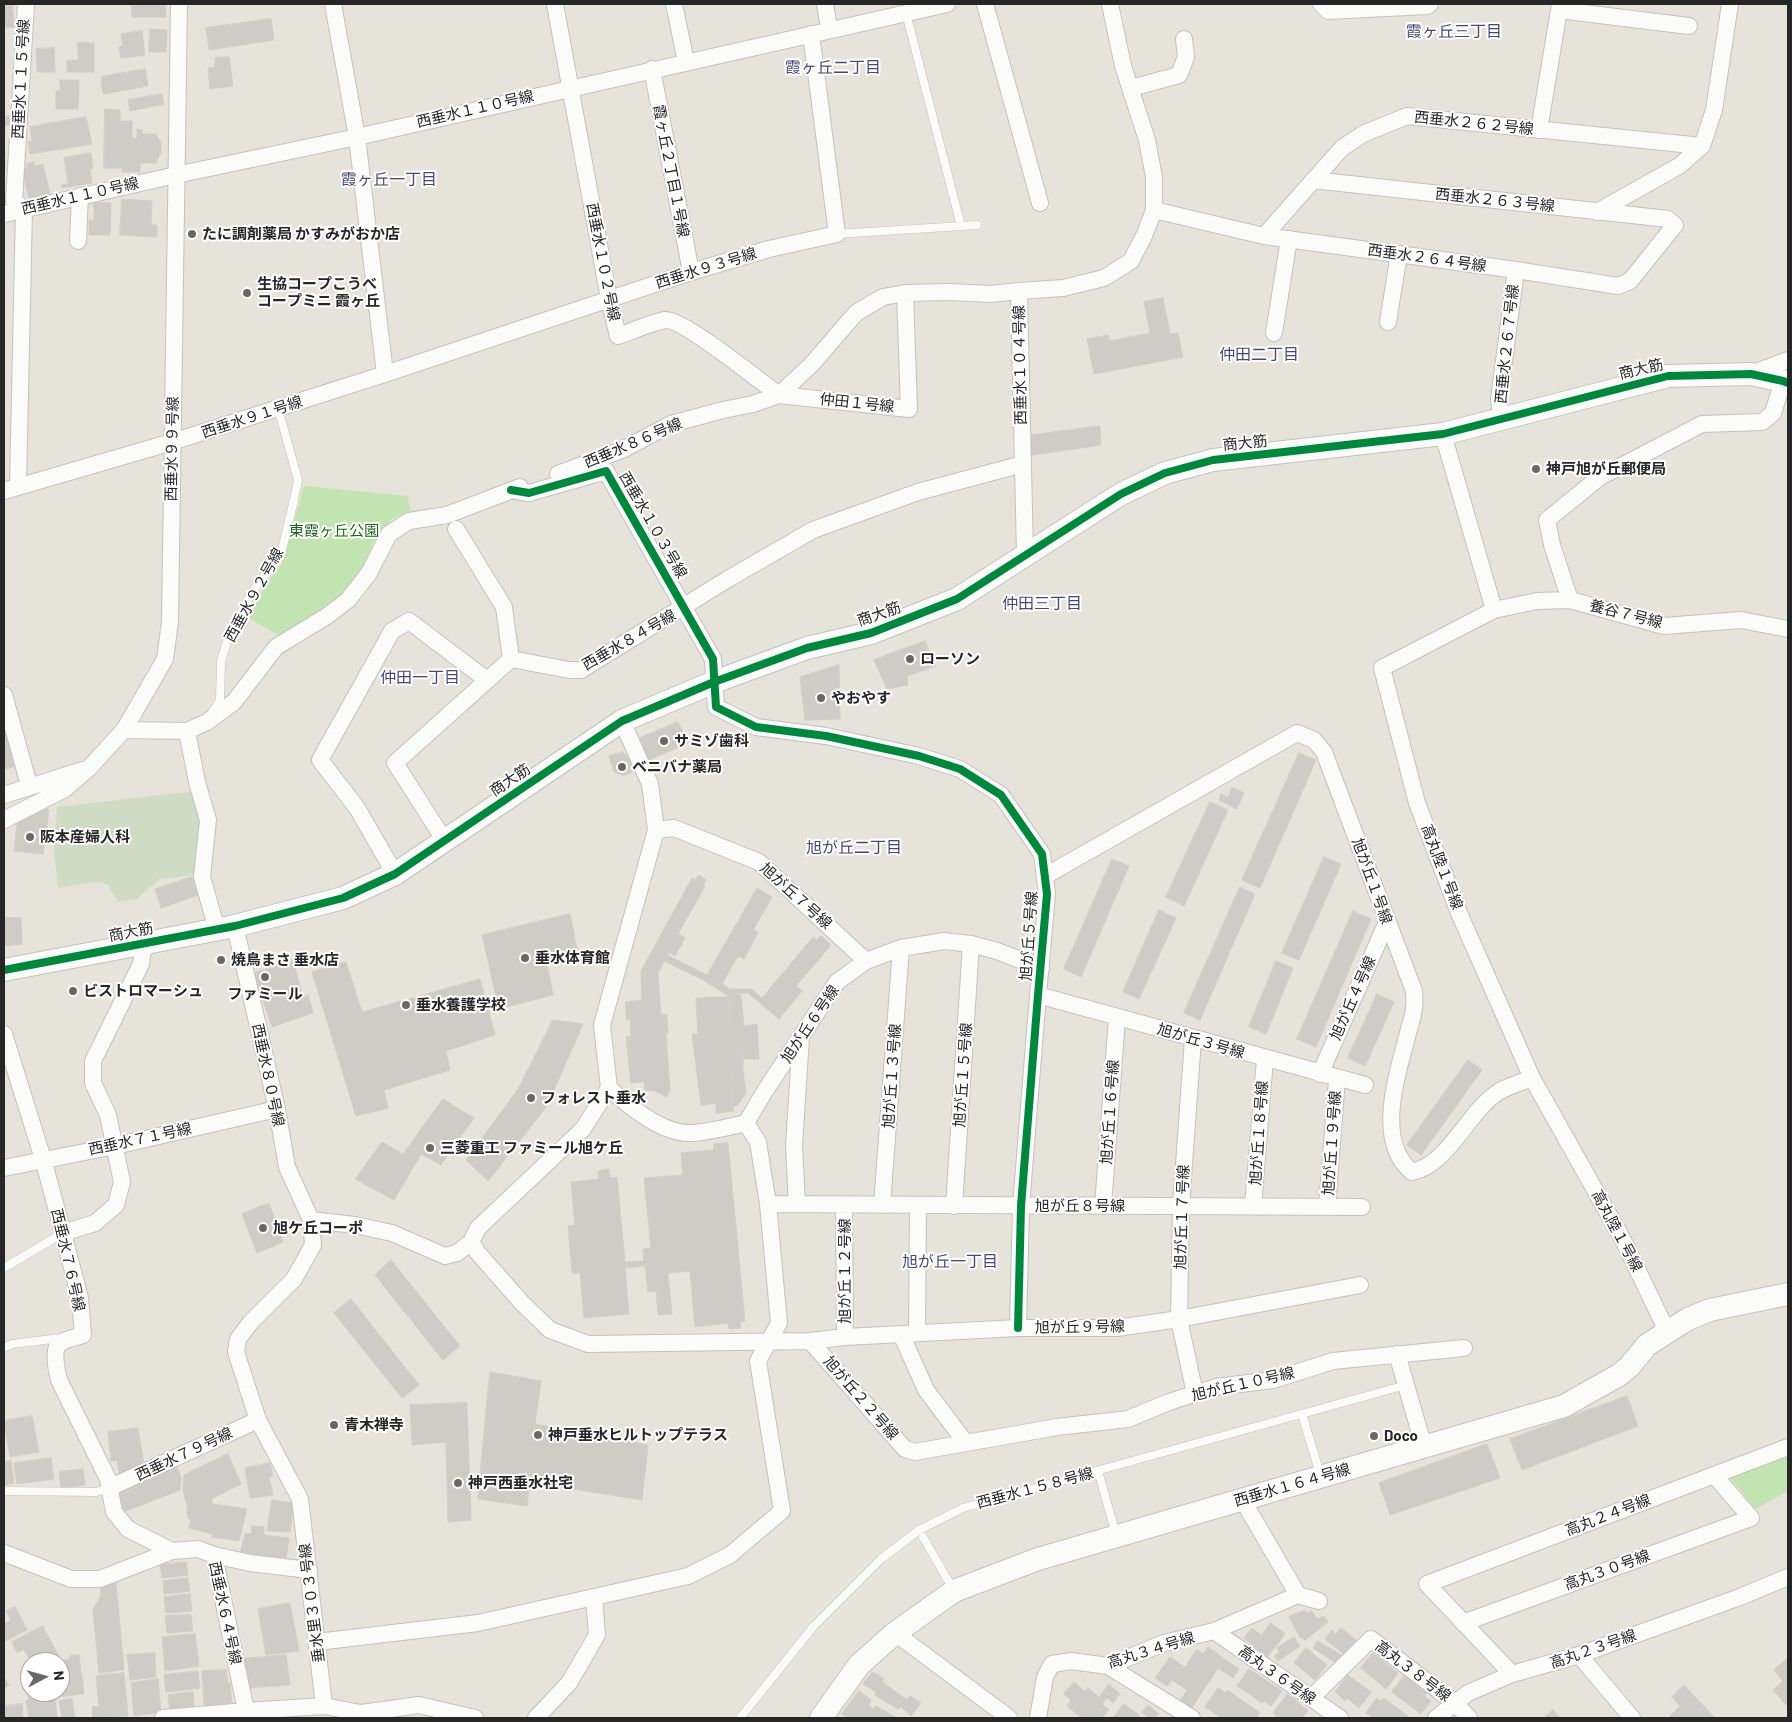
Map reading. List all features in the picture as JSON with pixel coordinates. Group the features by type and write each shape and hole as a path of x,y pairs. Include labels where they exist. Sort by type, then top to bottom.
{"street":[{"name":"西垂水１１５号線","path":"24,209 14,201 11,145 26,4"},
{"name":"西垂水９９号線","path":"4,820 65,789 89,768 124,730 165,659 170,622 179,4"},
{"path":"333,4 357,137 385,374"},
{"name":"西垂水１０２号線","path":"555,4 609,299 618,336 667,320 680,324 779,395"},
{"path":"674,4 686,62"},
{"path":"825,4 829,30"},
{"name":"西垂水１１０号線","path":"4,214 357,137 947,4"},
{"path":"985,4 1040,203"},
{"name":"西垂水１０４号線","path":"1025,556 1019,291 1063,288 1104,278 1131,261 1144,236 1154,210 1154,177 1147,140 1123,66 1110,4"},
{"path":"1321,4 1328,11 1427,6 1430,4"},
{"path":"1597,212 1679,166 1702,146 1714,110 1730,4"},
{"path":"1539,130 1559,7 1689,26"},
{"path":"811,34 838,234"},
{"path":"1131,88 1179,75 1186,57 1184,39"},
{"name":"霞ヶ丘２丁目１号線","path":"652,70 691,272"},
{"name":"西垂水２６２号線","path":"1264,236 1342,148 1363,134 1407,116 1702,146"},
{"name":"西垂水２６３号線","path":"1313,180 1668,219 1675,225"},
{"path":"78,241 80,196"},
{"path":"11,488 24,209"},
{"name":"西垂水２６４号線","path":"1154,210 1264,236 1516,270 1618,286 1630,281 1675,225"},
{"name":"西垂水９３号線","path":"385,374 691,272 769,249 838,234"},
{"path":"1274,333 1289,239"},
{"path":"1388,322 1399,254"},
{"name":"西垂水２６７号線","path":"1501,419 1499,399 1516,270"},
{"name":"西垂水８６号線","path":"124,730 187,731 207,722 234,702 276,647 327,616 348,600 369,573 389,534 409,521 447,515 510,490 567,471 624,449 671,424 753,404 779,395 812,364 856,313 883,297 906,293 949,292 990,294 1019,291"},
{"name":"仲田１号線","path":"779,395 909,409 906,293"},
{"name":"西垂水９１号線","path":"11,488 172,442 385,374"},
{"path":"1570,600 1552,545 1547,520 1600,477 1702,424 1762,422 1773,412 1787,375"},
{"name":"商大筋","path":"4,970 226,928 342,898 395,874 622,721 714,682 807,648 871,633 957,599 1122,494 1164,473 1213,460 1443,434 1668,376 1787,375"},
{"path":"1443,434 1494,610"},
{"name":"西垂水８４号線","path":"511,659 569,670 581,670 813,530 918,492 1023,464"},
{"name":"西垂水１０３号線","path":"510,490 529,493 606,470 713,659 714,682"},
{"path":"445,841 395,763 511,659 504,607 456,529"},
{"name":"養谷７号線","path":"1494,610 1537,601 1570,600 1664,626 1741,620 1788,629"},
{"name":"高丸陸１号線","path":"1494,610 1382,668 1417,803 1459,913 1532,1078 1622,1238 1667,1331"},
{"path":"395,874 357,808 320,760 392,631 409,621 487,680"},
{"name":"旭が丘５号線","path":"714,682 716,707 756,727 826,736 919,756 960,769 1001,795 1042,854 1048,894 1021,1206 1018,1328"},
{"path":"4,695 29,786"},
{"path":"310,1220 392,1233 445,1256 457,1253 471,1242 478,1228 583,1129 609,1088 602,1026 656,830 650,784 622,721"},
{"name":"西垂水８０号線","path":"187,731 197,782 208,820 202,877 226,928 276,1108 287,1167 310,1220 313,1245 294,1279 250,1323 238,1339 236,1352 258,1420 300,1499"},
{"name":"旭が丘１号線","path":"1045,876 1297,733 1314,740 1324,752 1414,991 1414,1007 1394,1092 1392,1112 1397,1154 1404,1166 1412,1172 1426,1166 1444,1152 1474,1115 1499,1092 1532,1078"},
{"path":"4,795 89,768"},
{"name":"旭が丘７号線","path":"656,830 674,828 759,862 866,961"},
{"name":"旭が丘４号線","path":"1320,1074 1387,922"},
{"name":"旭が丘６号線","path":"746,1123 801,1035 837,982 866,961 902,948 944,941 971,944 997,951 1041,968"},
{"path":"63,1233 94,1223 116,1205 122,1182 108,1115 93,1083 94,1061 141,964 144,943"},
{"name":"旭が丘１５号線","path":"954,1206 971,944"},
{"name":"旭が丘１３号線","path":"882,1205 902,948"},
{"name":"旭が丘３号線","path":"1038,995 1337,1079 1365,1085"},
{"name":"旭が丘１６号線","path":"1103,1206 1117,1018"},
{"name":"西垂水７６号線","path":"4,1034 43,1160 63,1233 80,1298 83,1335"},
{"path":"797,1204 794,1145 801,1035"},
{"name":"旭が丘１７号線","path":"1193,1039 1181,1206 1178,1319 1194,1394"},
{"name":"旭が丘１８号線","path":"1254,1206 1265,1059"},
{"name":"旭が丘１９号線","path":"1327,1207 1337,1079"},
{"path":"317,1642 478,1623 688,1576 730,1555 782,1511 758,1361 779,1323 768,1204 758,1142 746,1123 690,1133 666,1128 639,1114 609,1088"},
{"name":"西垂水７１号線","path":"4,1168 115,1146 276,1108"},
{"name":"旭が丘８号線","path":"768,1204 1362,1207"},
{"name":"旭が丘１２号線","path":"844,1205 845,1337"},
{"path":"918,1205 909,1334 926,1390 966,1443"},
{"name":"旭が丘９号線","path":"471,1242 478,1253 550,1330 588,1344 810,1341 845,1337 1018,1328 1117,1328 1178,1319 1360,1285"},
{"name":"西垂水１６４号線","path":"821,1718 858,1665 896,1633 954,1591 1038,1558 1564,1406 1619,1375 1629,1367 1647,1345 1688,1319 1710,1310 1788,1294"},
{"path":"83,1335 60,1343 56,1348 56,1368 59,1380 108,1479 114,1512 128,1529 172,1551"},
{"name":"旭が丘２２号線","path":"810,1341 904,1449 915,1452 966,1443"},
{"name":"旭が丘１０号線","path":"966,1443 1057,1427 1128,1419 1169,1402 1216,1387 1272,1380 1333,1361 1464,1348"},
{"path":"1398,1354 1424,1447"},
{"name":"西垂水７９号線","path":"109,1488 258,1420"},
{"name":"高丸２４号線","path":"1463,1623 1427,1584 1788,1447"},
{"name":"高丸３０号線","path":"1463,1623 1751,1518 1714,1475"},
{"name":"垂水里３０３号線","path":"300,1499 324,1706"},
{"path":"1242,1500 1298,1595 1319,1601"},
{"name":"西垂水６４号線","path":"4,1553 71,1579 100,1580 172,1551 198,1550 214,1555 246,1710"},
{"path":"214,1555 250,1564 308,1570"},
{"name":"高丸２３号線","path":"1436,1718 1468,1693 1512,1674 1579,1655 1740,1597 1788,1576"},
{"name":"高丸３４号線","path":"1038,1718 1045,1677 1052,1664 1071,1661 1108,1666 1164,1643 1214,1631 1298,1595"},
{"path":"536,1718 570,1683 597,1635 594,1597"},
{"path":"1463,1623 1512,1674"},
{"name":"高丸３６号線","path":"1214,1631 1340,1718"},
{"path":"896,1633 1009,1718"},
{"name":"高丸３８号線","path":"1311,1698 1371,1639 1455,1703 1469,1718"},
{"path":"1579,1655 1632,1718"},
{"path":"1108,1666 1192,1718"},
{"path":"163,1718 246,1710 305,1713 324,1706 377,1714 419,1705 476,1718"}],"lane":[{"path":"906,13 961,226"},
{"path":"838,234 977,225"},
{"name":"西垂水９２号線","path":"207,722 220,700 221,661 230,632 254,591 281,554 294,500 298,480 278,408"},
{"path":"4,1268 63,1233"},
{"path":"4,1348 12,1344 83,1335"},
{"name":"西垂水１５８号線","path":"740,1718 813,1627 881,1559 919,1530 963,1508 1406,1385"},
{"path":"1302,1414 1320,1477"},
{"path":"1098,1471 1117,1536"},
{"path":"4,1491 96,1492 109,1488"},
{"path":"923,1537 954,1591"}],"green space":[{"name":"東霞ヶ丘公園","path":"304,486 407,496 411,511 392,519 373,543 355,587 324,610 280,636 245,616 284,558"},
{"path":"196,791 201,836 195,875 159,879 137,899 118,902 107,884 95,882 58,888 54,850 57,807"},
{"path":"1788,1454 1788,1491 1755,1509 1729,1476"}],"building":[{"path":"4,4 12,4 15,27 4,28"},
{"path":"132,5 165,5 166,17 132,17"},
{"path":"271,19 274,40 209,50 206,28"},
{"path":"150,29 167,30 166,52 149,52"},
{"path":"142,31 145,55 121,58 119,47 123,46 121,34"},
{"path":"78,42 94,43 94,72 67,72 67,60 78,60"},
{"path":"54,48 55,72 37,72 36,49"},
{"path":"229,57 233,86 210,89 208,68 215,67 215,58"},
{"path":"145,69 148,86 103,94 101,77"},
{"path":"60,80 79,80 78,109 56,109 56,91 60,91"},
{"path":"162,94 164,104 130,111 128,100"},
{"path":"105,109 120,110 120,121 132,121 132,138 137,138 137,129 142,130 142,134 156,134 161,143 161,153 156,163 140,163 140,172 122,172 122,168 104,168"},
{"path":"4,116 9,116 10,125 5,125 4,137"},
{"path":"86,117 92,144 30,154 28,142 32,141 30,127"},
{"path":"5,152 5,171 4,171"},
{"path":"91,153 93,168 90,169 92,183 62,188 62,185 68,184 64,158"},
{"path":"34,162 35,166 43,164 50,194 29,199 22,169 27,168 26,164"},
{"path":"122,199 152,201 151,225 157,225 157,237 120,235"},
{"path":"94,202 111,203 110,235 89,235 89,220 94,220"},
{"path":"1163,298 1170,334 1178,333 1183,357 1094,374 1087,339 1108,335 1109,341 1150,333 1144,302"},
{"path":"1100,426 1101,445 1027,456 1026,436"},
{"path":"925,641 936,666 907,676 908,685 887,689 874,660"},
{"name":"やおやす","path":"839,665 840,719 805,720 800,677"},
{"name":"サミゾ歯科","path":"678,722 688,743 647,761 640,738"},
{"path":"9,734 17,766 4,769 4,735"},
{"name":"ベニバナ薬局","path":"623,752 631,762 632,772 624,776 614,772 609,756"},
{"path":"1299,753 1316,760 1260,888 1242,880"},
{"path":"1232,787 1244,793 1237,809 1219,800 1221,794 1228,797"},
{"path":"1210,802 1228,810 1184,906 1166,897"},
{"name":"阪本産婦人科","path":"40,803 49,810 43,854 14,851 17,824"},
{"path":"1324,857 1341,864 1299,960 1282,953"},
{"path":"1112,859 1129,866 1081,977 1064,969"},
{"path":"699,875 706,880 703,885 705,886 678,934 685,938 675,956 669,952 667,955 707,975 757,888 772,897 753,930 758,932 744,959 738,956 722,984 730,989 751,989 762,998 813,937 817,940 821,936 831,945 796,986 802,991 779,1019 748,993 736,993 741,995 744,1026 757,1024 759,1059 743,1059 743,1049 731,1049 730,997 705,981 664,961 658,973 661,1016 659,1016 660,1033 666,1033 670,1090 667,1097 655,1091 645,1090 644,1082 631,1083 626,1037 631,1036 630,1019 626,1019 626,1002 642,1000 641,971 692,878 695,880"},
{"path":"192,877 198,895 161,908 155,889"},
{"path":"1240,887 1255,894 1200,1020 1184,1013"},
{"path":"1159,910 1176,918 1139,999 1123,992"},
{"path":"1353,911 1371,919 1316,1047 1297,1039"},
{"name":"垂水体育館","path":"570,914 578,954 547,963 553,995 499,1009 482,935"},
{"path":"4,917 21,918 22,944 4,946"},
{"path":"293,961 303,998 308,994 313,1013 272,1027 254,973"},
{"path":"1276,961 1293,968 1266,1034 1249,1027"},
{"path":"346,962 362,1012 480,979 495,1035 446,1051 450,1070 384,1090 388,1108 356,1116 312,972"},
{"path":"1377,994 1394,1002 1365,1066 1348,1058"},
{"path":"713,997 716,1103 701,1105 692,1034 698,1034 696,999"},
{"path":"713,997 729,997 731,1049 743,1049 743,1071 731,1071 732,1102 716,1103"},
{"path":"667,1015 668,1033 660,1033 659,1016"},
{"name":"フォレスト垂水","path":"553,1020 583,1024 547,1106 488,1181 466,1160 518,1089"},
{"path":"1468,1060 1482,1070 1421,1155 1407,1145"},
{"path":"731,1071 743,1071 746,1093 738,1105 733,1106"},
{"name":"三菱重工 ファミール旭ケ丘","path":"443,1099 474,1118 441,1165 421,1154 394,1200 355,1179 382,1142 403,1154"},
{"path":"732,1102 734,1111 716,1113 716,1103"},
{"path":"728,1143 745,1321 740,1321 741,1328 729,1329 728,1323 695,1327 690,1271 668,1273 672,1314 658,1315 656,1291 648,1292 645,1266 625,1268 629,1314 584,1318 580,1273 572,1273 568,1226 575,1225 571,1182 599,1179 598,1171 609,1169 610,1178 617,1177 625,1262 644,1261 643,1249 651,1248 644,1178 683,1175 681,1153 714,1150 714,1144"},
{"name":"旭ケ丘コーポ","path":"269,1203 283,1242 257,1253 242,1214"},
{"path":"391,1260 460,1346 443,1360 375,1275"},
{"path":"351,1299 419,1385 402,1398 334,1313"},
{"name":"神戸垂水ヒルトップテラス","path":"490,1372 541,1381 535,1424 648,1445 642,1500 530,1482 527,1506 478,1499"},
{"path":"1627,1396 1638,1426 1522,1470 1510,1439"},
{"name":"神戸西垂水社宅","path":"467,1403 471,1520 448,1522 446,1442 412,1445 410,1405"},
{"path":"32,1416 39,1452 10,1457 4,1421"},
{"path":"138,1428 144,1465 131,1469 131,1472 119,1474 117,1460 111,1461 108,1432"},
{"path":"1487,1444 1500,1478 1390,1515 1379,1483"},
{"path":"228,1454 241,1484 211,1499 213,1504 247,1509 239,1541 212,1537 213,1534 189,1528 191,1520 188,1518 183,1490 184,1475"},
{"path":"51,1458 54,1479 17,1484 14,1463"},
{"path":"11,1461 14,1483 4,1485 4,1462"},
{"path":"270,1463 273,1476 269,1477 273,1495 250,1498 245,1468"},
{"path":"175,1464 181,1476 180,1490 121,1513 114,1494"},
{"path":"83,1469 85,1485 61,1488 59,1472"},
{"path":"272,1500 294,1503 290,1532 267,1531"},
{"path":"252,1526 264,1527 264,1535 289,1538 286,1560 240,1554 245,1533 251,1534"},
{"path":"186,1562 188,1575 162,1578 160,1565"},
{"path":"188,1578 190,1591 164,1594 163,1581"},
{"path":"116,1583 124,1670 99,1673 93,1610 101,1595 100,1585"},
{"path":"190,1594 192,1611 166,1613 164,1597"},
{"path":"290,1603 299,1651 266,1655 258,1609"},
{"path":"15,1607 27,1630 5,1641 4,1624 11,1620 6,1611"},
{"path":"1305,1610 1306,1613 1312,1611 1317,1619 1324,1616 1328,1622 1305,1640 1299,1636 1289,1617"},
{"path":"191,1615 193,1631 167,1633 165,1616"},
{"path":"1271,1623 1285,1634 1276,1646 1262,1635"},
{"path":"43,1626 48,1636 17,1653 12,1642"},
{"path":"1252,1628 1276,1646 1267,1657 1244,1638"},
{"path":"1341,1628 1356,1640 1344,1654 1325,1639 1332,1630 1336,1634"},
{"path":"195,1634 199,1666 165,1671 162,1637"},
{"path":"48,1636 57,1652 26,1652 24,1649"},
{"path":"1294,1637 1300,1646 1278,1661 1274,1656 1279,1653 1277,1648"},
{"path":"1318,1641 1341,1655 1336,1663 1313,1648"},
{"path":"1208,1647 1239,1669 1233,1678 1218,1668 1191,1709 1180,1701 1187,1690 1172,1680 1167,1686 1155,1678 1170,1657 1185,1667 1197,1649 1203,1654"},
{"path":"1306,1648 1327,1665 1315,1680 1294,1663"},
{"path":"155,1653 156,1677 130,1680 127,1655"},
{"path":"1373,1653 1398,1673 1386,1689 1361,1668"},
{"path":"79,1655 81,1672 70,1673 70,1656"},
{"path":"286,1655 290,1685 248,1688 243,1659"},
{"path":"1788,1658 1788,1707 1773,1690 1783,1681 1774,1670"},
{"path":"1249,1669 1282,1691 1271,1706 1263,1701 1262,1703 1237,1686"},
{"path":"226,1670 228,1683 230,1683 232,1703 204,1706 202,1671"},
{"path":"198,1671 200,1688 166,1692 164,1675"},
{"path":"81,1672 83,1683 70,1685 70,1674"},
{"path":"873,1672 884,1679 882,1682 907,1700 910,1696 921,1703 911,1716 901,1707 898,1709 875,1695 876,1692 863,1684"},
{"path":"124,1673 128,1716 93,1718 92,1707 99,1706 96,1676"},
{"path":"1348,1675 1371,1692 1359,1708 1347,1698 1345,1701 1335,1692"},
{"path":"1404,1676 1427,1693 1424,1696 1431,1701 1421,1714 1392,1692"},
{"path":"4,1677 9,1685 4,1688"},
{"path":"158,1679 161,1712 134,1716 131,1683"},
{"path":"1074,1682 1085,1691 1088,1688 1099,1697 1109,1684 1120,1694 1113,1703 1107,1698 1102,1704 1109,1710 1102,1718 1082,1718 1067,1706 1071,1700 1064,1694"},
{"path":"83,1683 84,1694 70,1696 70,1685"},
{"path":"1684,1685 1715,1718 1672,1718 1670,1716 1680,1706 1672,1697"},
{"path":"1218,1688 1226,1693 1228,1690 1260,1713 1257,1718 1221,1718 1205,1707"},
{"path":"859,1691 871,1700 869,1705 873,1709 876,1706 897,1718 848,1718 842,1714"},
{"path":"193,1692 194,1709 170,1712 168,1695"},
{"path":"1288,1694 1308,1711 1302,1718 1278,1718 1273,1713"},
{"path":"1377,1698 1381,1701 1384,1698 1409,1717 1373,1718 1366,1713"},
{"path":"72,1699 75,1718 62,1718 59,1702 70,1702"},
{"path":"26,1702 55,1702 57,1718 29,1718"},
{"path":"22,1704 23,1718 4,1718 4,1706"},
{"path":"1124,1704 1140,1716 1138,1718 1113,1718"},
{"path":"1148,1705 1159,1714 1155,1718 1149,1718 1142,1713"},
{"path":"1553,1710 1560,1718 1544,1718"}],"cycle path":[{"path":"4,970 235,926 343,898 395,874 622,721 714,682 807,648 871,633 957,599 1121,494 1165,473 1213,460 1443,434 1668,376 1751,374 1788,383"},
{"path":"511,490 529,493 606,471 713,659 716,707 756,727 826,736 919,756 960,769 1001,795 1042,854 1047,894 1021,1206 1018,1328"}],"place":[{"name":"たに調剤薬局 かすみがおか店","path":"192,234"},
{"name":"生協コープこうべ コープミニ 霞ヶ丘","path":"247,293"},
{"name":"神戸旭が丘郵便局","path":"1536,469"},
{"name":"ローソン","path":"910,659"},
{"name":"やおやす","path":"821,698"},
{"name":"サミゾ歯科","path":"664,741"},
{"name":"ベニバナ薬局","path":"622,767"},
{"name":"阪本産婦人科","path":"30,837"},
{"name":"垂水体育館","path":"525,958"},
{"name":"焼鳥まさ 垂水店","path":"221,960"},
{"name":"ファミール","path":"265,977"},
{"name":"ビストロマーシュ","path":"73,991"},
{"name":"垂水養護学校","path":"406,1005"},
{"name":"フォレスト垂水","path":"531,1098"},
{"name":"三菱重工 ファミール旭ケ丘","path":"430,1148"},
{"name":"旭ケ丘コーポ","path":"263,1228"},
{"name":"青木禅寺","path":"334,1425"},
{"name":"神戸垂水ヒルトップテラス","path":"538,1435"},
{"name":"Doco","path":"1374,1436"},
{"name":"神戸西垂水社宅","path":"458,1483"}],"district":[{"name":"霞ヶ丘三丁目","path":"1454,32"},
{"name":"霞ヶ丘二丁目","path":"833,68"},
{"name":"霞ヶ丘一丁目","path":"389,180"},
{"name":"仲田二丁目","path":"1259,355"},
{"name":"仲田三丁目","path":"1042,604"},
{"name":"仲田一丁目","path":"420,678"},
{"name":"旭が丘二丁目","path":"854,848"},
{"name":"旭が丘一丁目","path":"950,1262"}]}
